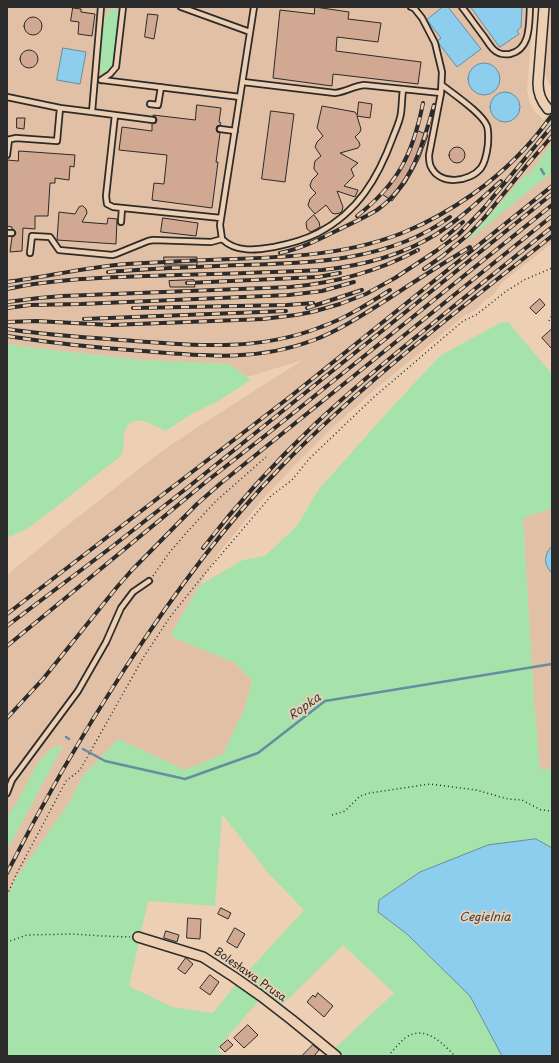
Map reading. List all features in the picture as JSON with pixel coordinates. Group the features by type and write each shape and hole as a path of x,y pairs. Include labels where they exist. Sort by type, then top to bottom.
{"street":[{"path":"544,7 538,89 540,98 548,109"},
{"name":"Bolesława Prusa","path":"138,937 203,957 261,996 336,1056"}],"lane":[{"path":"92,112 101,7"},
{"path":"102,80 116,67 123,7"},
{"path":"181,7 250,32"},
{"path":"254,7 220,225 222,239 231,246 240,249 262,250 294,243 317,233 336,222 346,214 354,206 379,172 401,115 402,89"},
{"path":"412,7 422,18 435,43 442,72 441,93 429,155 430,166 433,171 444,178 452,180 462,179 475,173 484,161 488,149 487,125 470,107 442,85"},
{"path":"462,7 492,49 501,54 514,53 524,45 527,39 530,7"},
{"path":"95,79 240,97"},
{"path":"243,82 335,93 359,85 441,93"},
{"path":"150,104 158,105 161,87"},
{"path":"7,97 60,108 153,120"},
{"path":"7,155 8,140 16,138 57,141 60,108"},
{"path":"115,115 106,200 107,204 113,207 221,218"},
{"path":"220,129 235,131"},
{"path":"121,222 122,208"},
{"path":"30,253 32,236 50,237 59,250 112,255 153,240 211,242 222,239"},
{"path":"7,793 12,780 78,691 106,642 121,608 133,592 150,581"}],"path":[{"path":"7,895 66,781 80,770 143,658 170,617 270,496 292,480 310,458 374,397 464,321 518,284 552,268"},
{"path":"549,321 552,315"},
{"path":"150,581 169,553 216,501 266,457"},
{"path":"332,815 346,811 360,796 430,784 476,790 522,800 541,810 552,811"},
{"path":"7,943 27,935 72,934 138,937"},
{"path":"388,1056 404,1039 412,1033 419,1032 434,1038 455,1056"}],"shaded area":[{"path":"7,7 534,7 527,89 529,101 534,111 544,120 548,115 552,118 552,243 503,282 491,297 485,300 475,310 464,316 371,393 333,427 263,499 218,554 170,636 235,663 252,680 245,708 223,754 185,770 118,739 83,776 69,803 15,880 7,897 7,850 63,746 52,748 14,809 7,816 7,575 60,531 161,452 303,360 247,377 229,364 142,360 7,344"},
{"path":"549,7 552,7 552,87 549,84 544,70"},
{"path":"552,508 552,769 540,770 534,700 523,518"}],"green space":[{"path":"111,9 116,9 119,14 113,64 104,74 100,68 102,36 107,13"},
{"path":"552,143 552,172 470,239 469,237 526,174 529,175"},
{"path":"508,322 552,374 552,508 523,518 534,700 540,769 552,769 552,848 536,839 488,845 420,872 379,900 378,912 407,934 470,996 502,1056 344,1056 335,1048 394,993 343,945 281,1006 265,993 242,978 304,910 270,875 222,814 215,906 148,901 129,986 172,1007 213,1013 237,983 260,999 217,1049 224,1056 7,1056 7,897 15,880 69,803 83,776 118,739 185,770 223,754 245,708 252,680 235,663 170,636 200,585 243,560 265,556 297,526 319,489 440,356 500,323"},
{"path":"7,344 142,360 229,364 251,380 215,403 195,412 165,431 142,421 131,422 124,434 121,456 30,527 7,538 7,530 9,529 7,520"},
{"path":"63,746 7,850 7,816 19,799 33,772 44,756 52,748"}],"water":[{"path":"443,7 448,7 481,49 457,67 437,41 441,38 427,20"},
{"path":"471,7 522,7 521,27 517,31 519,34 500,47"},
{"path":"63,48 86,52 80,84 57,80"},
{"path":"481,63 487,63 497,70 500,79 499,85 493,92 487,95 481,95 471,88 468,82 468,76 475,66"},
{"path":"505,92 516,96 520,107 516,118 505,122 494,118 490,107 494,96"},
{"path":"552,546 552,573 547,567 546,556 547,552"},
{"name":"Cegielnia","path":"536,839 552,848 552,1056 502,1056 470,996 407,934 378,912 379,900 420,872 488,845"}],"building":[{"path":"315,7 349,12 348,19 381,23 378,42 337,37 336,51 421,62 418,84 333,74 332,86 273,78 280,10 314,14"},
{"path":"73,8 81,9 81,12 95,14 92,36 78,34 79,22 71,21"},
{"path":"148,14 158,15 154,39 145,37"},
{"path":"33,17 39,20 42,26 39,32 33,35 27,32 24,26 27,20"},
{"path":"29,50 35,53 38,59 35,65 29,68 23,65 20,59 23,53"},
{"path":"359,102 372,104 370,118 357,116 361,129 355,137 360,145 358,148 340,153 358,163 351,169 354,176 344,186 358,190 355,197 337,191 343,207 340,213 332,213 326,205 315,214 308,205 310,199 316,193 310,185 312,180 318,174 314,169 315,161 321,156 315,147 317,142 323,136 317,128 322,106 355,112 357,115"},
{"path":"197,105 221,108 219,122 221,123 216,129 217,132 220,133 212,208 152,200 154,183 164,184 167,155 119,150 122,127 152,131 152,124 156,123 157,120 153,115 195,120"},
{"path":"271,111 294,114 285,182 262,179"},
{"path":"17,118 25,118 24,129 17,128"},
{"path":"416,130 428,135 414,169 406,183 392,201 382,194 404,161"},
{"path":"457,147 463,149 465,155 463,161 457,163 451,161 449,155 451,149"},
{"path":"19,151 75,155 74,167 70,166 69,180 55,178 55,183 50,183 48,216 35,216 35,229 23,228 22,251 10,252 12,237 16,233 12,227 7,226 7,160 18,161"},
{"path":"83,206 87,213 82,222 107,224 108,218 117,219 116,244 57,240 59,212 75,214 79,207"},
{"path":"314,215 319,222 320,227 311,232 307,229 306,223"},
{"path":"163,218 198,223 196,236 161,232"},
{"path":"164,257 197,257 197,265 165,265"},
{"path":"194,280 195,287 170,287 169,281"},
{"path":"540,299 545,305 536,314 530,308"},
{"path":"552,329 552,349 542,338"},
{"path":"221,908 231,913 228,919 218,914"},
{"path":"188,918 201,919 200,939 187,938"},
{"path":"235,928 245,934 237,948 227,942"},
{"path":"166,931 179,935 177,942 164,938"},
{"path":"186,958 193,964 185,974 178,969"},
{"path":"210,975 219,982 210,995 200,988"},
{"path":"318,993 333,1006 324,1017 307,1002 313,995 315,997"},
{"path":"248,1025 258,1035 244,1048 234,1038"},
{"path":"228,1040 233,1045 225,1052 220,1047"},
{"path":"313,1045 319,1050 314,1056 302,1056"}],"waterway":[{"path":"541,169 544,174"},
{"name":"Ropka","path":"83,749 105,761 185,779 258,753 325,701 552,664"}],"railway":[{"path":"357,216 383,192 402,167 414,138 423,103"},
{"path":"280,253 302,247 322,238 372,213 389,200 408,176 420,149 434,105"},
{"path":"7,282 97,267 127,264 279,257 322,253 366,245 386,239 433,219 484,186 516,158 552,115"},
{"path":"7,322 36,321 111,325 263,319 312,312 340,304 366,294 395,278 458,235 483,209 552,126"},
{"path":"528,164 552,136"},
{"path":"440,258 469,234 484,218 531,160"},
{"path":"7,289 42,283 76,280 322,270 351,266 395,254 435,235 461,216 501,181"},
{"path":"7,614 291,396 552,186"},
{"path":"7,626 187,488 552,194"},
{"path":"7,646 207,481 552,205"},
{"path":"7,718 43,679 132,570 197,504 552,216"},
{"path":"108,272 296,263 350,257 402,243 427,232 450,217"},
{"path":"442,240 463,222"},
{"path":"203,548 256,484 299,439 328,412 387,361 552,227"},
{"path":"7,873 62,770 124,670 159,617 197,565 237,515 280,468 344,406 447,319 552,236"},
{"path":"7,336 92,347 208,356 229,356 271,352 314,340 343,327 470,247"},
{"path":"7,302 63,296 290,287 307,285 340,279 372,270 418,250"},
{"path":"424,269 444,255"},
{"path":"187,283 318,277 340,273"},
{"path":"7,308 30,305 289,295 322,291 354,282"},
{"path":"307,308 362,290"},
{"path":"7,329 64,336 172,344 247,344 271,341 321,327 348,315 390,290"},
{"path":"133,308 287,305 313,303"},
{"path":"84,319 286,311"}]}
